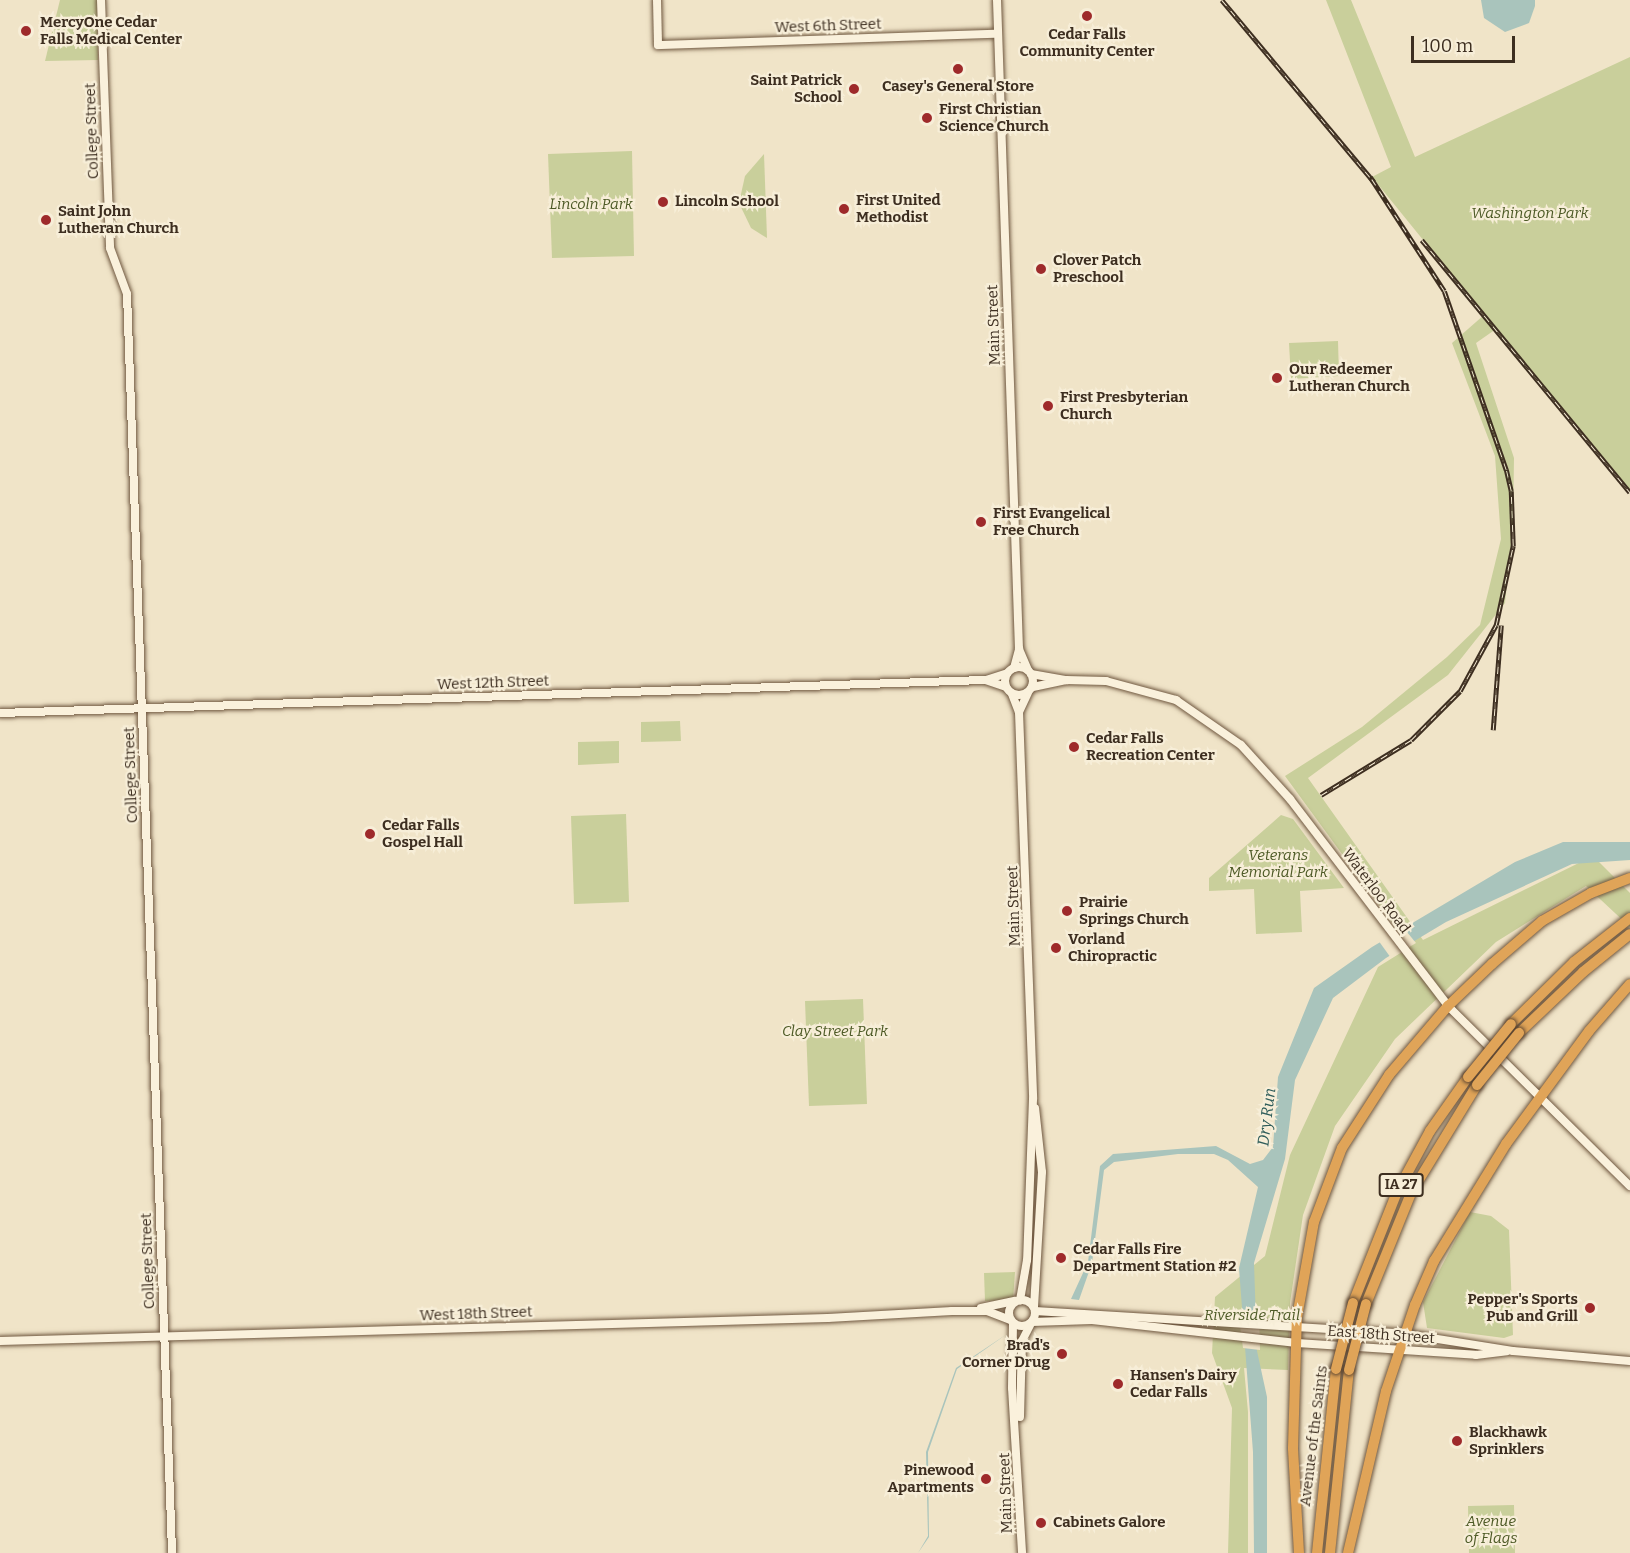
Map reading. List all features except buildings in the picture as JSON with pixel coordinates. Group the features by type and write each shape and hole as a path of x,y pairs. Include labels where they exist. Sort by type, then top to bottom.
{"highway":[{"path":"1299,1553 1293,1448 1298,1326 1310,1238 1339,1156 1389,1075 1448,1006 1542,921 1592,893 1630,878"},
{"name":"Avenue of the Saints","path":"1317,1553 1336,1370 1353,1303 1397,1192 1430,1131 1468,1077 1511,1024 1574,962 1630,918"},
{"name":"Avenue of the Saints","path":"1330,1553 1349,1370 1366,1304 1412,1193 1442,1138 1477,1085 1519,1034 1628,935"},
{"path":"1348,1553 1373,1442 1400,1350 1423,1284 1447,1236 1501,1152 1589,1032 1630,984"}],"main road":[{"name":"College Street","path":"101,0 110,248 127,294 172,1553"},
{"name":"West 6th Street","path":"657,0 658,45 998,34"},
{"name":"Main Street","path":"997,0 1019,649 1029,672 1031,689 1019,712"},
{"name":"Main Street","path":"1018,1300 1027,1260 1033,1099 1019,712 1009,690 1011,670 1019,649"},
{"name":"West 12th Street","path":"0,713 986,680 1011,670"},
{"name":"Waterloo Road","path":"1011,670 1066,680 1106,681 1156,692 1176,700 1218,726 1272,778 1448,1006 1540,1100 1630,1186"},
{"name":"West 12th Street","path":"986,680 1009,690"},
{"name":"Waterloo Road","path":"1009,690 1021,696 1031,689 1066,680"},
{"name":"Main Street","path":"1033,1099 1042,1172 1035,1309"},
{"name":"West 18th Street","path":"952,1311 1018,1300"},
{"path":"1018,1300 1035,1309 1031,1323 1022,1327 1012,1322 1010,1307 1018,1300"},
{"name":"East 18th Street","path":"1035,1309 1406,1334 1513,1350 1630,1361"},
{"name":"West 18th Street","path":"0,1341 828,1318 952,1311 987,1311 1012,1322"},
{"name":"East 18th Street","path":"1031,1323 1073,1319 1134,1323 1225,1336 1297,1343 1476,1355 1513,1350"},
{"name":"Main Street","path":"1012,1322 1012,1388 1017,1432 1022,1553"},
{"name":"Main Street","path":"1017,1432 1022,1341 1031,1323"}],"green space":[{"path":"60,0 97,0 98,60 45,61"},
{"path":"1326,0 1351,0 1415,157 1630,57 1630,490 1496,329 1476,343 1514,458 1513,525 1505,603 1448,675 1308,778 1423,940 1593,856 1630,893 1630,927 1586,886 1496,942 1395,1039 1335,1126 1303,1215 1290,1303 1288,1370 1244,1368 1248,1412 1248,1553 1228,1553 1232,1408 1212,1353 1215,1297 1265,1256 1290,1155 1378,967 1410,947 1285,776 1362,727 1447,657 1480,625 1501,539 1495,456 1452,343 1484,315 1372,177 1391,167"},
{"name":"Lincoln Park","path":"632,151 634,256 552,258 548,154"},
{"path":"764,154 767,238 751,228 739,203 745,176"},
{"path":"1338,341 1339,376 1291,379 1289,343"},
{"path":"680,721 681,741 641,742 641,722"},
{"path":"619,741 619,763 578,765 578,742"},
{"path":"626,814 629,902 574,904 571,816"},
{"name":"Veterans Memorial Park","path":"1281,815 1293,819 1344,888 1300,891 1302,932 1256,934 1254,889 1209,891 1209,878"},
{"name":"Clay Street Park","path":"863,999 867,1104 809,1106 805,1001"},
{"path":"1470,1212 1491,1216 1509,1230 1513,1335 1504,1338 1427,1328 1423,1302"},
{"path":"1015,1272 1013,1300 985,1301 984,1273"},
{"name":"Avenue of Flags","path":"1514,1505 1515,1553 1469,1553 1468,1506"}],"water":[{"path":"1481,0 1535,0 1535,6 1529,23 1505,32 1484,18"},
{"path":"1563,842 1630,842 1630,860 1572,864 1446,922 1386,958 1333,998 1295,1080 1285,1159 1254,1263 1257,1351 1267,1397 1267,1553 1254,1553 1253,1452 1239,1268 1258,1187 1228,1160 1214,1154 1178,1154 1114,1162 1104,1170 1092,1263 1079,1300 1071,1299 1088,1262 1100,1166 1113,1154 1216,1146 1250,1164 1263,1160 1273,1147 1278,1077 1314,988 1372,947 1515,862"},
{"path":"1007,1334 957,1369 928,1452 929,1537 918,1553 928,1536 926,1452 956,1368"}],"pier":[{"path":"1402,926 1416,943 1391,958 1378,940"},
{"path":"1238,1311 1259,1314 1260,1350 1243,1348"}],"railway":[{"path":"1222,0 1374,182"},
{"path":"1321,795 1411,740 1460,691 1496,625 1513,546 1511,491 1506,470 1444,291 1370,177"},
{"path":"1422,240 1630,492"},
{"path":"1493,730 1501,625"}],"place":[{"name":"Cedar Falls Community Center","path":"1087,16"},
{"name":"MercyOne Cedar Falls Medical Center","path":"26,31"},
{"name":"Casey's General Store","path":"958,69"},
{"name":"Saint Patrick School","path":"854,89"},
{"name":"First Christian Science Church","path":"927,118"},
{"name":"Lincoln School","path":"663,202"},
{"name":"First United Methodist","path":"844,209"},
{"name":"Saint John Lutheran Church","path":"46,220"},
{"name":"Clover Patch Preschool","path":"1041,269"},
{"name":"Our Redeemer Lutheran Church","path":"1277,378"},
{"name":"First Presbyterian Church","path":"1048,406"},
{"name":"First Evangelical Free Church","path":"981,522"},
{"name":"Cedar Falls Recreation Center","path":"1074,747"},
{"name":"Cedar Falls Gospel Hall","path":"370,834"},
{"name":"Prairie Springs Church","path":"1067,911"},
{"name":"Vorland Chiropractic","path":"1056,948"},
{"name":"Cedar Falls Fire Department Station #2","path":"1061,1258"},
{"name":"Pepper's Sports Pub and Grill","path":"1590,1308"},
{"name":"Brad's Corner Drug","path":"1062,1354"},
{"name":"Hansen's Dairy Cedar Falls","path":"1118,1384"},
{"name":"Blackhawk Sprinklers","path":"1457,1441"},
{"name":"Pinewood Apartments","path":"986,1479"},
{"name":"Cabinets Galore","path":"1041,1523"}],"park label":[{"name":"Washington Park","path":"1530,214"},
{"name":"Riverside Trail","path":"1252,1316"}],"water label":[{"name":"Dry Run","path":"1267,1117"}]}
